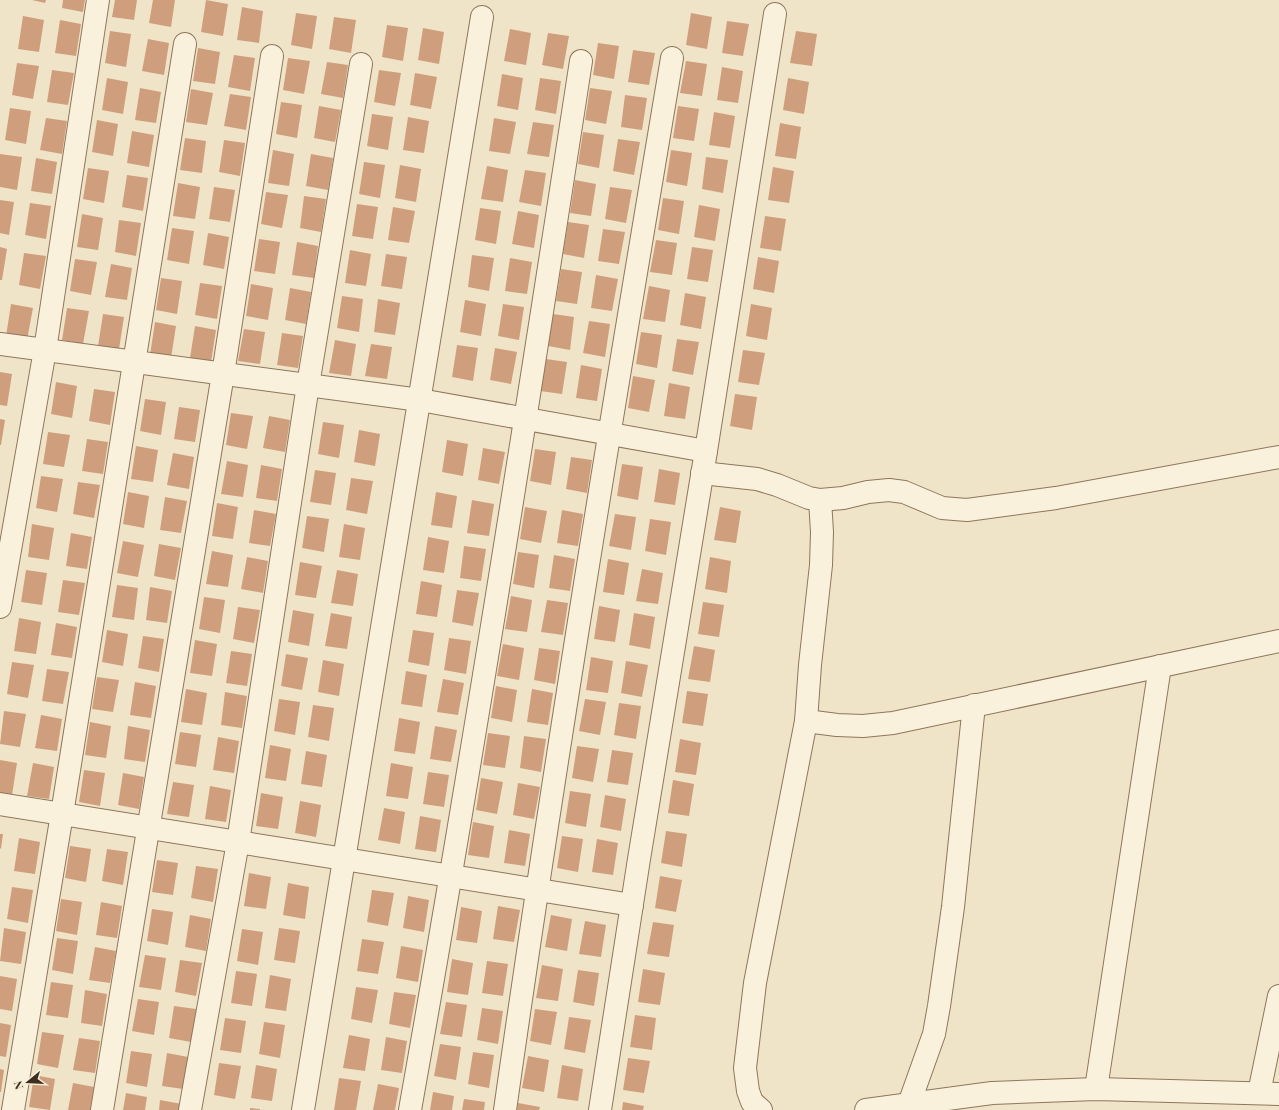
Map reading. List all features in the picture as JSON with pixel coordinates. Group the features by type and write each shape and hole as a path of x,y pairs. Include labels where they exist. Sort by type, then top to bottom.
{"street":[{"path":"0,607 4,564 45,350 98,0"},
{"path":"600,1110 706,451 774,14"},
{"path":"303,1110 482,17"},
{"path":"13,1110 62,814 185,44"},
{"path":"102,1110 147,828 223,374 272,56"},
{"path":"505,1110 536,890 608,433 672,58"},
{"path":"410,1110 451,876 526,419 581,62"},
{"path":"190,1110 238,842 308,385 361,64"},
{"path":"0,344 420,400 706,451"},
{"path":"702,473 757,479 777,485 809,498 820,500 844,498 868,492 888,490 904,492 942,508 967,510 1056,498 1279,457"},
{"path":"761,1110 752,1102 748,1091 745,1068 755,983 806,721 810,665 821,565 822,532 820,500"},
{"path":"806,721 837,725 863,726 893,723 1279,641"},
{"path":"1096,1089 1160,666"},
{"path":"909,1104 934,1034 939,1006 953,907 974,705"},
{"path":"0,804 632,905"},
{"path":"866,1110 992,1093 1096,1089 1269,1093 1279,996"}],"building":[{"path":"32,0 46,0 45,3"},
{"path":"63,0 85,0 83,12 62,8"},
{"path":"115,0 137,0 134,20 112,17"},
{"path":"153,0 175,0 171,27 149,23"},
{"path":"206,0 228,4 223,36 201,32"},
{"path":"242,7 263,11 259,43 237,40"},
{"path":"296,13 317,16 312,49 291,45"},
{"path":"691,13 712,17 707,49 686,45"},
{"path":"23,16 44,20 39,52 18,49"},
{"path":"334,17 356,20 351,53 329,49"},
{"path":"60,20 81,24 76,56 55,53"},
{"path":"727,21 749,24 743,56 722,53"},
{"path":"387,25 408,28 403,61 382,57"},
{"path":"423,28 444,32 439,64 418,60"},
{"path":"510,29 531,33 526,65 504,61"},
{"path":"110,31 131,34 126,67 105,63"},
{"path":"796,31 817,34 812,66 790,63"},
{"path":"548,33 569,36 563,69 542,65"},
{"path":"148,39 169,43 164,75 142,71"},
{"path":"598,43 619,46 614,79 593,75"},
{"path":"198,48 220,52 215,84 193,81"},
{"path":"633,50 655,53 649,85 628,82"},
{"path":"234,55 255,58 250,91 228,87"},
{"path":"288,58 310,61 304,94 283,90"},
{"path":"686,61 707,64 702,96 680,93"},
{"path":"327,62 348,65 343,98 321,94"},
{"path":"17,63 39,66 33,99 12,95"},
{"path":"722,67 743,71 738,103 717,100"},
{"path":"52,70 74,73 68,105 47,102"},
{"path":"379,70 401,73 395,106 374,102"},
{"path":"415,73 437,77 431,109 410,105"},
{"path":"502,74 523,78 518,110 497,106"},
{"path":"107,78 128,82 123,114 102,110"},
{"path":"540,78 561,81 556,114 535,110"},
{"path":"788,78 809,82 804,114 783,110"},
{"path":"140,88 161,92 156,123 135,120"},
{"path":"590,88 612,91 606,124 585,120"},
{"path":"191,89 213,93 207,125 186,122"},
{"path":"230,94 251,97 246,130 224,126"},
{"path":"625,95 647,98 642,130 621,127"},
{"path":"281,102 302,105 297,138 276,134"},
{"path":"319,106 341,110 335,142 314,138"},
{"path":"678,106 699,109 694,141 673,138"},
{"path":"10,108 31,111 26,144 5,140"},
{"path":"714,112 735,116 730,148 709,145"},
{"path":"372,114 393,117 388,150 367,146"},
{"path":"408,117 429,121 424,153 403,150"},
{"path":"46,118 67,121 62,154 40,150"},
{"path":"494,118 516,122 510,154 489,151"},
{"path":"97,120 118,124 113,156 92,152"},
{"path":"533,122 554,125 549,157 527,154"},
{"path":"780,123 801,127 796,159 775,156"},
{"path":"132,131 154,135 149,167 127,163"},
{"path":"583,132 604,135 599,168 578,164"},
{"path":"185,138 206,141 202,173 180,170"},
{"path":"618,139 640,142 634,175 613,171"},
{"path":"224,140 245,143 240,176 219,172"},
{"path":"273,150 294,154 289,186 268,183"},
{"path":"671,150 692,153 687,186 666,182"},
{"path":"0,154 22,157 17,190 0,187"},
{"path":"311,154 333,158 328,190 306,186"},
{"path":"706,157 728,160 723,193 702,189"},
{"path":"36,158 57,162 52,194 31,191"},
{"path":"364,162 385,165 380,198 359,194"},
{"path":"400,165 421,169 416,202 395,198"},
{"path":"487,166 508,170 503,202 481,199"},
{"path":"773,167 794,171 789,203 768,200"},
{"path":"88,168 109,171 104,203 83,199"},
{"path":"525,170 546,173 541,206 519,202"},
{"path":"127,175 148,178 143,211 122,207"},
{"path":"575,180 596,184 591,216 570,213"},
{"path":"178,183 200,187 195,219 173,216"},
{"path":"214,187 235,190 230,222 209,219"},
{"path":"610,187 632,190 626,223 605,219"},
{"path":"266,192 288,195 282,228 261,224"},
{"path":"304,196 326,199 321,232 300,228"},
{"path":"663,198 684,201 679,234 658,230"},
{"path":"0,200 14,202 9,235 0,233"},
{"path":"30,203 51,206 46,239 25,235"},
{"path":"357,204 378,207 373,239 352,236"},
{"path":"699,205 720,209 715,241 694,237"},
{"path":"393,207 415,211 409,243 388,240"},
{"path":"480,208 501,211 496,244 475,240"},
{"path":"518,211 539,215 534,248 512,244"},
{"path":"82,214 103,218 98,250 77,247"},
{"path":"765,216 786,219 781,251 760,248"},
{"path":"119,220 141,223 136,256 115,252"},
{"path":"568,222 589,225 584,258 563,254"},
{"path":"172,228 194,231 189,264 167,260"},
{"path":"603,229 625,232 619,264 598,261"},
{"path":"208,233 229,237 224,269 203,265"},
{"path":"259,239 280,242 275,274 254,271"},
{"path":"656,240 677,243 672,275 650,272"},
{"path":"297,242 318,246 314,278 292,275"},
{"path":"0,247 7,249 2,280 0,280"},
{"path":"692,247 713,250 708,282 687,279"},
{"path":"350,250 371,254 366,286 345,283"},
{"path":"24,253 46,256 40,289 19,285"},
{"path":"386,254 407,257 402,289 381,286"},
{"path":"472,255 494,258 489,291 468,287"},
{"path":"758,257 779,261 774,293 753,289"},
{"path":"510,258 532,262 527,294 505,291"},
{"path":"75,259 97,262 91,295 70,291"},
{"path":"111,264 132,268 127,300 105,297"},
{"path":"561,269 582,272 577,304 556,301"},
{"path":"596,275 618,279 612,311 591,308"},
{"path":"161,278 182,281 177,314 156,310"},
{"path":"200,283 222,286 217,319 195,315"},
{"path":"251,284 273,288 268,320 246,316"},
{"path":"649,286 670,290 665,322 643,319"},
{"path":"290,288 311,292 306,324 285,320"},
{"path":"685,293 706,297 701,329 680,325"},
{"path":"342,296 363,299 359,332 337,328"},
{"path":"378,299 400,303 395,335 374,332"},
{"path":"465,300 486,304 481,336 460,332"},
{"path":"11,304 33,308 27,340 6,336"},
{"path":"503,304 524,307 519,340 498,336"},
{"path":"751,304 772,308 767,340 746,336"},
{"path":"67,308 89,311 83,344 62,340"},
{"path":"103,314 124,317 119,349 98,346"},
{"path":"553,314 574,317 570,350 548,346"},
{"path":"589,321 610,324 605,357 583,353"},
{"path":"155,322 176,326 171,358 150,355"},
{"path":"195,326 216,330 211,362 190,358"},
{"path":"244,329 265,332 260,364 238,361"},
{"path":"641,332 662,335 657,368 636,364"},
{"path":"282,333 303,336 298,368 277,365"},
{"path":"677,339 699,342 693,375 672,371"},
{"path":"335,340 356,344 351,376 329,373"},
{"path":"371,344 392,347 387,379 365,376"},
{"path":"457,345 478,348 473,381 452,377"},
{"path":"495,348 517,352 511,384 490,380"},
{"path":"743,350 765,353 759,385 738,382"},
{"path":"546,359 567,362 562,394 540,391"},
{"path":"581,365 602,369 597,401 576,398"},
{"path":"0,372 12,374 7,406 0,405"},
{"path":"633,376 655,380 649,412 628,408"},
{"path":"56,382 77,386 72,418 51,414"},
{"path":"669,383 690,387 685,419 664,416"},
{"path":"94,389 115,392 110,425 89,421"},
{"path":"735,394 757,397 752,430 730,426"},
{"path":"145,399 166,402 161,435 140,431"},
{"path":"179,407 200,410 195,442 174,439"},
{"path":"231,413 253,416 247,449 226,445"},
{"path":"269,416 290,420 285,452 263,448"},
{"path":"0,419 5,420 1,445 0,445"},
{"path":"323,422 344,425 339,458 318,454"},
{"path":"359,430 380,434 375,466 354,462"},
{"path":"48,432 70,435 64,467 43,464"},
{"path":"87,439 108,442 103,474 82,471"},
{"path":"447,440 468,444 463,476 442,472"},
{"path":"136,446 158,450 153,482 131,479"},
{"path":"483,448 505,452 499,484 478,480"},
{"path":"535,449 556,452 551,485 530,481"},
{"path":"173,453 194,457 189,489 167,485"},
{"path":"571,457 592,460 587,493 566,489"},
{"path":"227,461 248,465 243,497 221,494"},
{"path":"622,464 643,467 638,500 617,496"},
{"path":"261,465 282,469 277,501 256,498"},
{"path":"659,469 680,473 675,505 654,502"},
{"path":"315,470 336,473 331,505 310,502"},
{"path":"41,476 63,479 57,512 36,508"},
{"path":"351,478 373,481 367,514 346,510"},
{"path":"78,482 100,485 94,518 73,514"},
{"path":"128,492 149,496 144,528 123,524"},
{"path":"436,492 457,496 452,528 431,525"},
{"path":"165,497 187,501 181,533 160,530"},
{"path":"472,500 494,504 489,536 467,533"},
{"path":"217,503 238,507 233,539 212,536"},
{"path":"525,507 547,511 541,543 520,539"},
{"path":"720,507 741,511 736,543 714,540"},
{"path":"254,510 276,514 270,546 249,543"},
{"path":"562,510 583,514 578,546 557,543"},
{"path":"615,514 636,517 631,550 609,546"},
{"path":"307,516 329,519 324,552 302,548"},
{"path":"650,519 671,522 666,555 645,551"},
{"path":"32,524 54,528 49,560 28,557"},
{"path":"344,524 365,528 360,560 339,557"},
{"path":"71,533 92,537 87,569 66,566"},
{"path":"428,537 449,541 444,573 423,570"},
{"path":"123,541 144,545 138,577 117,573"},
{"path":"159,544 181,548 175,580 154,576"},
{"path":"464,546 486,549 481,581 460,578"},
{"path":"212,551 233,555 228,587 206,584"},
{"path":"518,552 539,555 534,588 513,584"},
{"path":"554,555 575,559 570,591 549,588"},
{"path":"247,557 268,561 263,593 241,589"},
{"path":"710,557 731,561 727,593 705,589"},
{"path":"608,559 629,563 624,595 603,592"},
{"path":"300,562 322,566 316,598 295,595"},
{"path":"642,569 663,573 658,604 636,601"},
{"path":"26,570 47,573 42,605 21,602"},
{"path":"337,570 358,574 353,606 331,603"},
{"path":"63,580 85,583 79,615 58,612"},
{"path":"421,581 442,585 437,617 416,614"},
{"path":"117,585 138,588 134,620 112,617"},
{"path":"150,587 172,591 167,623 146,620"},
{"path":"457,590 479,593 473,626 452,622"},
{"path":"511,596 532,600 527,632 505,629"},
{"path":"204,597 225,600 220,633 199,629"},
{"path":"547,600 568,603 563,635 541,632"},
{"path":"703,602 724,605 719,637 698,634"},
{"path":"599,606 620,610 615,642 594,639"},
{"path":"238,607 260,610 254,643 233,639"},
{"path":"293,610 314,614 309,646 288,642"},
{"path":"331,613 352,617 347,649 325,646"},
{"path":"634,613 655,617 650,649 629,645"},
{"path":"19,618 41,622 36,654 14,651"},
{"path":"56,623 77,627 72,658 51,655"},
{"path":"107,630 128,634 123,666 102,662"},
{"path":"413,630 434,633 429,666 408,662"},
{"path":"143,636 164,639 159,672 138,668"},
{"path":"449,638 471,641 466,674 444,670"},
{"path":"195,640 217,644 212,676 190,673"},
{"path":"503,644 524,648 519,680 497,676"},
{"path":"694,646 715,650 710,682 688,679"},
{"path":"539,648 560,651 555,684 534,680"},
{"path":"231,651 252,654 247,686 226,683"},
{"path":"286,654 308,658 302,690 281,686"},
{"path":"591,657 613,661 608,693 586,690"},
{"path":"323,660 344,664 339,696 318,692"},
{"path":"626,661 648,665 642,697 621,693"},
{"path":"12,662 34,665 28,698 7,694"},
{"path":"47,669 69,672 63,704 42,701"},
{"path":"406,671 427,675 422,707 401,704"},
{"path":"97,677 119,680 113,712 92,709"},
{"path":"443,679 464,683 458,715 437,712"},
{"path":"135,682 156,686 151,718 130,715"},
{"path":"496,686 517,690 512,722 491,718"},
{"path":"186,689 207,693 202,725 181,722"},
{"path":"532,689 553,693 548,725 527,722"},
{"path":"687,691 708,694 703,726 682,723"},
{"path":"225,692 247,696 242,728 221,725"},
{"path":"279,699 300,702 295,735 274,731"},
{"path":"585,699 606,702 600,735 579,731"},
{"path":"619,703 641,706 636,739 614,735"},
{"path":"313,705 334,708 329,741 308,737"},
{"path":"4,711 26,714 20,747 0,744"},
{"path":"41,715 62,719 57,751 35,748"},
{"path":"399,718 420,722 415,754 394,751"},
{"path":"90,722 111,726 106,758 85,755"},
{"path":"128,726 150,730 145,762 124,759"},
{"path":"435,726 457,730 451,762 430,759"},
{"path":"180,732 201,735 196,767 175,764"},
{"path":"488,733 510,736 505,768 483,765"},
{"path":"524,736 546,739 541,772 520,768"},
{"path":"218,737 239,741 234,773 213,770"},
{"path":"680,739 701,743 696,775 675,772"},
{"path":"270,745 291,749 286,781 265,778"},
{"path":"577,746 599,749 593,782 572,778"},
{"path":"612,750 633,753 628,785 607,782"},
{"path":"306,751 327,755 322,787 301,784"},
{"path":"0,760 17,763 12,795 0,793"},
{"path":"33,763 54,767 49,799 27,796"},
{"path":"391,763 413,767 408,799 386,796"},
{"path":"84,770 105,773 100,806 79,802"},
{"path":"428,772 449,775 444,807 423,804"},
{"path":"123,773 144,777 139,809 118,805"},
{"path":"481,778 503,782 497,814 476,810"},
{"path":"673,780 694,784 689,816 668,813"},
{"path":"173,782 194,785 189,817 167,814"},
{"path":"518,783 540,787 534,819 513,815"},
{"path":"210,786 231,790 226,822 205,819"},
{"path":"570,791 591,794 586,827 565,823"},
{"path":"261,793 283,797 278,829 256,826"},
{"path":"605,795 626,799 621,831 600,827"},
{"path":"300,801 321,805 316,837 295,833"},
{"path":"384,808 405,812 400,844 378,840"},
{"path":"420,816 441,820 436,852 415,849"},
{"path":"473,822 494,826 489,858 468,855"},
{"path":"509,830 530,834 525,866 504,863"},
{"path":"666,831 687,834 682,867 661,863"},
{"path":"0,834 3,834 1,849 0,848"},
{"path":"562,836 583,839 578,872 557,868"},
{"path":"19,838 40,842 35,874 14,871"},
{"path":"597,839 618,843 613,875 592,872"},
{"path":"70,846 91,849 86,882 65,878"},
{"path":"107,849 128,852 123,885 102,881"},
{"path":"157,860 178,863 173,895 152,892"},
{"path":"196,866 218,869 213,902 191,898"},
{"path":"249,873 271,877 266,909 244,906"},
{"path":"660,876 682,880 676,912 655,908"},
{"path":"288,883 309,887 305,919 283,915"},
{"path":"12,887 33,890 28,923 7,919"},
{"path":"372,890 394,893 388,926 367,922"},
{"path":"408,896 429,900 424,932 403,928"},
{"path":"61,899 82,902 77,935 56,931"},
{"path":"101,902 122,906 117,938 96,935"},
{"path":"498,906 520,910 514,942 493,939"},
{"path":"461,907 482,911 477,943 456,940"},
{"path":"152,909 173,912 168,945 147,941"},
{"path":"190,915 211,919 206,951 185,947"},
{"path":"551,915 572,919 567,951 545,947"},
{"path":"585,921 606,925 601,957 579,954"},
{"path":"653,922 674,925 669,957 647,954"},
{"path":"4,928 26,932 21,964 0,961"},
{"path":"279,928 300,931 295,963 274,960"},
{"path":"242,929 263,932 258,965 237,961"},
{"path":"57,938 78,941 73,974 52,970"},
{"path":"362,939 384,942 378,974 357,971"},
{"path":"401,946 423,950 418,982 396,978"},
{"path":"95,947 116,951 110,983 89,980"},
{"path":"145,955 166,958 161,990 139,987"},
{"path":"452,959 473,963 468,995 447,992"},
{"path":"180,960 202,963 196,996 175,992"},
{"path":"487,961 508,964 503,996 482,993"},
{"path":"542,965 563,969 558,1001 536,998"},
{"path":"643,969 665,973 660,1005 638,1002"},
{"path":"578,970 599,973 594,1006 573,1002"},
{"path":"236,971 257,974 252,1006 231,1003"},
{"path":"270,975 291,979 286,1011 265,1008"},
{"path":"0,976 17,979 12,1011 0,1009"},
{"path":"51,982 73,985 68,1018 46,1015"},
{"path":"356,987 378,990 372,1023 351,1019"},
{"path":"85,990 107,994 102,1026 81,1023"},
{"path":"394,992 416,995 410,1028 389,1024"},
{"path":"138,999 159,1002 154,1035 132,1031"},
{"path":"446,1002 467,1005 462,1037 440,1034"},
{"path":"174,1006 196,1009 191,1042 169,1038"},
{"path":"482,1008 503,1011 498,1044 477,1040"},
{"path":"535,1009 557,1012 551,1045 530,1041"},
{"path":"635,1015 656,1018 652,1050 630,1047"},
{"path":"569,1017 591,1020 585,1053 564,1049"},
{"path":"225,1018 246,1021 241,1053 220,1050"},
{"path":"264,1022 285,1025 280,1058 259,1054"},
{"path":"0,1023 11,1025 6,1057 0,1056"},
{"path":"42,1032 64,1035 58,1068 37,1064"},
{"path":"349,1035 370,1039 365,1071 343,1068"},
{"path":"386,1037 407,1041 402,1073 381,1070"},
{"path":"79,1038 100,1041 95,1073 73,1070"},
{"path":"440,1044 461,1047 456,1080 434,1076"},
{"path":"131,1051 152,1054 147,1087 126,1083"},
{"path":"473,1052 494,1055 489,1088 468,1084"},
{"path":"167,1053 188,1057 183,1089 162,1086"},
{"path":"528,1056 549,1060 544,1092 522,1088"},
{"path":"628,1058 650,1061 644,1093 623,1090"},
{"path":"219,1063 241,1066 235,1099 214,1095"},
{"path":"256,1065 277,1069 272,1101 251,1098"},
{"path":"562,1065 583,1069 578,1101 557,1098"},
{"path":"0,1069 4,1070 1,1092 0,1092"},
{"path":"34,1075 55,1079 50,1110 29,1107"},
{"path":"339,1078 361,1081 356,1110 334,1110"},
{"path":"73,1083 94,1087 90,1110 68,1110"},
{"path":"378,1084 399,1088 395,1110 373,1110"},
{"path":"433,1092 454,1096 452,1110 430,1110"},
{"path":"126,1093 147,1097 145,1110 123,1110"},
{"path":"464,1099 485,1102 484,1110 462,1110"},
{"path":"160,1100 182,1104 181,1110 159,1110"},
{"path":"623,1102 644,1106 643,1110 622,1110"},
{"path":"518,1103 540,1107 539,1110 517,1110"},
{"path":"250,1108 260,1109 260,1110 250,1110"}]}
